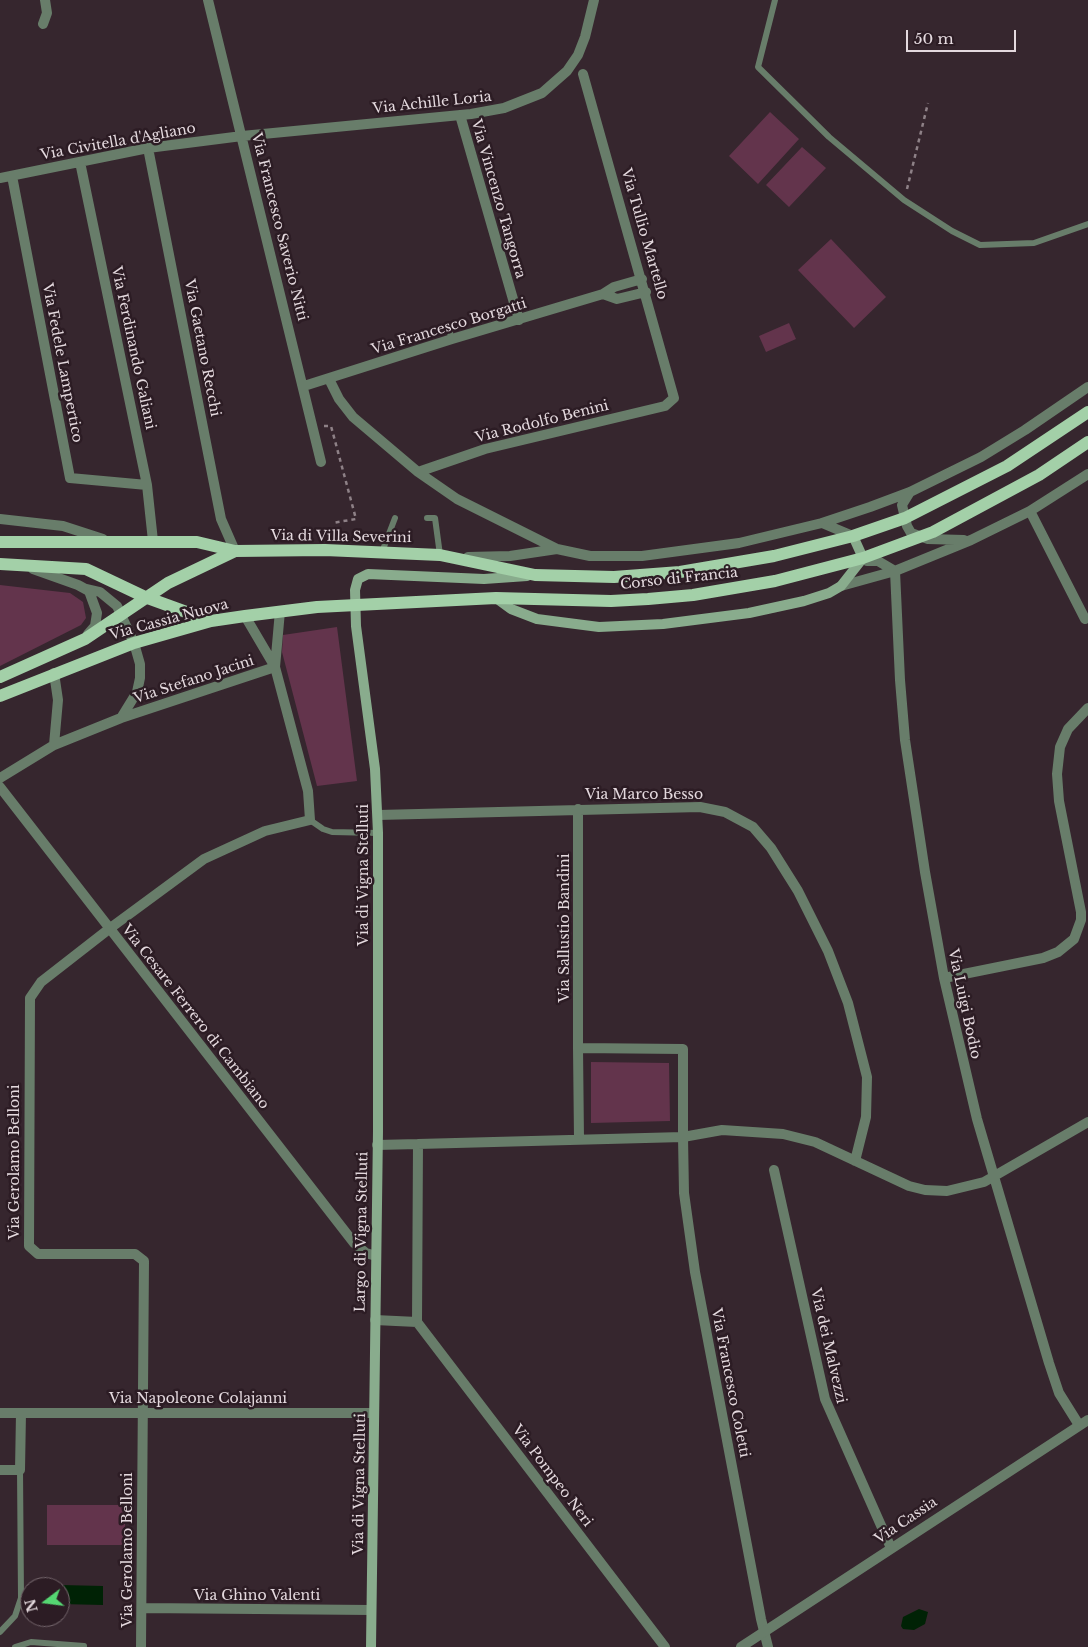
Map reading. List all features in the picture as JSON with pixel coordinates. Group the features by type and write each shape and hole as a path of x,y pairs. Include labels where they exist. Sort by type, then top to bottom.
{"main road":[{"name":"Corso di Francia","path":"535,575 596,577 680,572 750,562 854,536 904,518 1007,466 1088,412"},
{"name":"Corso di Francia","path":"355,605 496,598 611,601 693,595 775,581 863,558 919,538 1014,490 1088,442"},
{"path":"854,536 863,558"},
{"path":"0,542 202,542 235,550"},
{"name":"Via di Villa Severini","path":"235,550 443,556 535,575"},
{"name":"Via Cassia Nuova","path":"0,677 85,638 145,597 191,570 235,550"},
{"name":"Corso di Francia","path":"496,598 511,610 538,619 588,626 620,627 679,622 764,610 820,597 841,586 863,558"},
{"path":"0,564 86,569 145,597 211,622"},
{"path":"355,605 357,582 360,577 368,574 484,579 535,575"},
{"name":"Via Cassia Nuova","path":"0,696 134,643 211,622 280,611 355,605"},
{"name":"Via di Vigna Stelluti","path":"355,605 378,815 377,1145"},
{"name":"Largo di Vigna Stelluti","path":"375,1320 377,1145"},
{"name":"Via di Vigna Stelluti","path":"371,1647 375,1320"}],"street":[{"path":"43,24 47,13 45,0"},
{"name":"Via Francesco Saverio Nitti","path":"208,0 304,386 321,462"},
{"name":"Via Achille Loria","path":"242,136 486,112 523,102 542,93 558,80 578,55 585,37 594,0"},
{"name":"Via Tullio Martello","path":"583,74 674,393 673,401"},
{"name":"Via Vincenzo Tangorra","path":"460,115 519,320"},
{"name":"Via Civitella d'Agliano","path":"0,178 148,148 242,136"},
{"name":"Via Gaetano Recchi","path":"148,148 221,518 235,550"},
{"name":"Via Ferdinando Galiani","path":"80,162 147,485 154,541"},
{"name":"Via Fedele Lampertico","path":"12,176 70,478 147,485"},
{"name":"Via Francesco Borgatti","path":"304,386 603,294 614,287 642,278"},
{"name":"Via Francesco Borgatti","path":"603,294 617,299 646,292"},
{"path":"328,379 352,417 418,472 457,499 557,549"},
{"name":"Corso di Francia","path":"557,549 590,556 666,554 739,544 822,523 910,492 1003,444 1088,387"},
{"name":"Via Rodolfo Benini","path":"418,472 485,450 665,406 673,401"},
{"name":"Corso di Francia","path":"841,586 896,571 971,540 1030,511 1088,474"},
{"path":"910,492 902,505 904,518 909,530 919,538"},
{"path":"1030,511 1085,619"},
{"path":"0,519 63,526 109,541"},
{"path":"822,523 854,536"},
{"name":"Corso di Francia","path":"919,538 948,541 971,540"},
{"name":"Via di Villa Severini","path":"443,556 510,556 557,549"},
{"path":"863,558 867,561 878,561 896,571"},
{"path":"20,565 107,596 122,613"},
{"name":"Via Luigi Bodio","path":"896,571 900,680 907,756 944,978 963,1065 993,1177 1057,1388 1083,1423"},
{"path":"85,638 94,626 97,615 94,600 86,589"},
{"name":"Via Stefano Jacini","path":"275,668 280,611"},
{"name":"Via Stefano Jacini","path":"121,718 134,699 139,685 141,669 134,643 122,613"},
{"name":"Via Stefano Jacini","path":"245,616 275,668 308,791 310,820"},
{"name":"Via Stefano Jacini","path":"0,778 54,745 121,718 275,668"},
{"path":"54,674 58,700 54,745"},
{"path":"944,978 1043,958 1058,952 1074,939 1081,912 1059,801 1057,774 1060,747 1068,729 1088,708"},
{"name":"Via Cesare Ferrero di Cambiano","path":"0,787 354,1243 366,1253 376,1256"},
{"name":"Via Marco Besso","path":"378,815 691,806 716,809 745,822 766,842 786,870 818,929 840,981 854,1022 867,1077 868,1098 866,1117 855,1161"},
{"name":"Via Sallustio Bandini","path":"578,808 579,1139"},
{"name":"Via Gerolamo Belloni","path":"141,1647 145,1265 142,1258 135,1254 38,1254 29,1246 30,998 41,982 191,867 216,852 265,831 310,820"},
{"name":"Via Francesco Coletti","path":"578,1048 683,1049 684,1193 695,1272 768,1647"},
{"name":"Largo di Vigna Stelluti","path":"377,1145 683,1137 722,1130 782,1134 815,1142 901,1183 925,1190 962,1189 993,1177 1088,1122"},
{"path":"417,1322 418,1144"},
{"name":"Via dei Malvezzi","path":"774,1170 825,1399 891,1548"},
{"name":"Largo di Vigna Stelluti","path":"375,1320 417,1322"},
{"name":"Via Pompeo Neri","path":"417,1322 665,1647"},
{"name":"Via Napoleone Colajanni","path":"0,1413 374,1413"},
{"path":"0,1470 20,1470 21,1413"},
{"name":"Via Cassia","path":"741,1647 1083,1423"},
{"name":"Via Ghino Valenti","path":"142,1608 372,1610"}],"lane":[{"path":"776,0 758,67 829,137 904,200 952,231 980,245 1034,243 1088,224"},
{"path":"448,327 452,339"},
{"path":"382,553 395,518"},
{"path":"427,518 435,518 443,556"},
{"path":"310,820 323,829 332,832 378,833"},
{"path":"0,1632 15,1616 21,1598 20,1470"},
{"path":"15,1647 31,1642 84,1646"}],"path":[{"path":"904,200 928,103"},
{"path":"313,424 331,426 356,519 332,523"}],"shaded area":[{"path":"770,112 799,139 758,184 729,156"},
{"path":"802,147 826,168 789,207 766,185"},
{"path":"831,239 886,297 854,328 798,270"},
{"path":"789,323 796,339 766,352 759,336"},
{"path":"0,585 70,593 83,602 86,618 81,625 0,666"},
{"path":"337,627 357,781 317,786 282,652 283,635"},
{"path":"591,1062 669,1063 670,1121 591,1123"},
{"path":"47,1505 125,1505 125,1545 47,1545"},
{"path":"70,1585 103,1586 103,1605 70,1604"},
{"path":"919,1609 928,1612 925,1624 914,1630 903,1629 901,1626 903,1617"}]}
